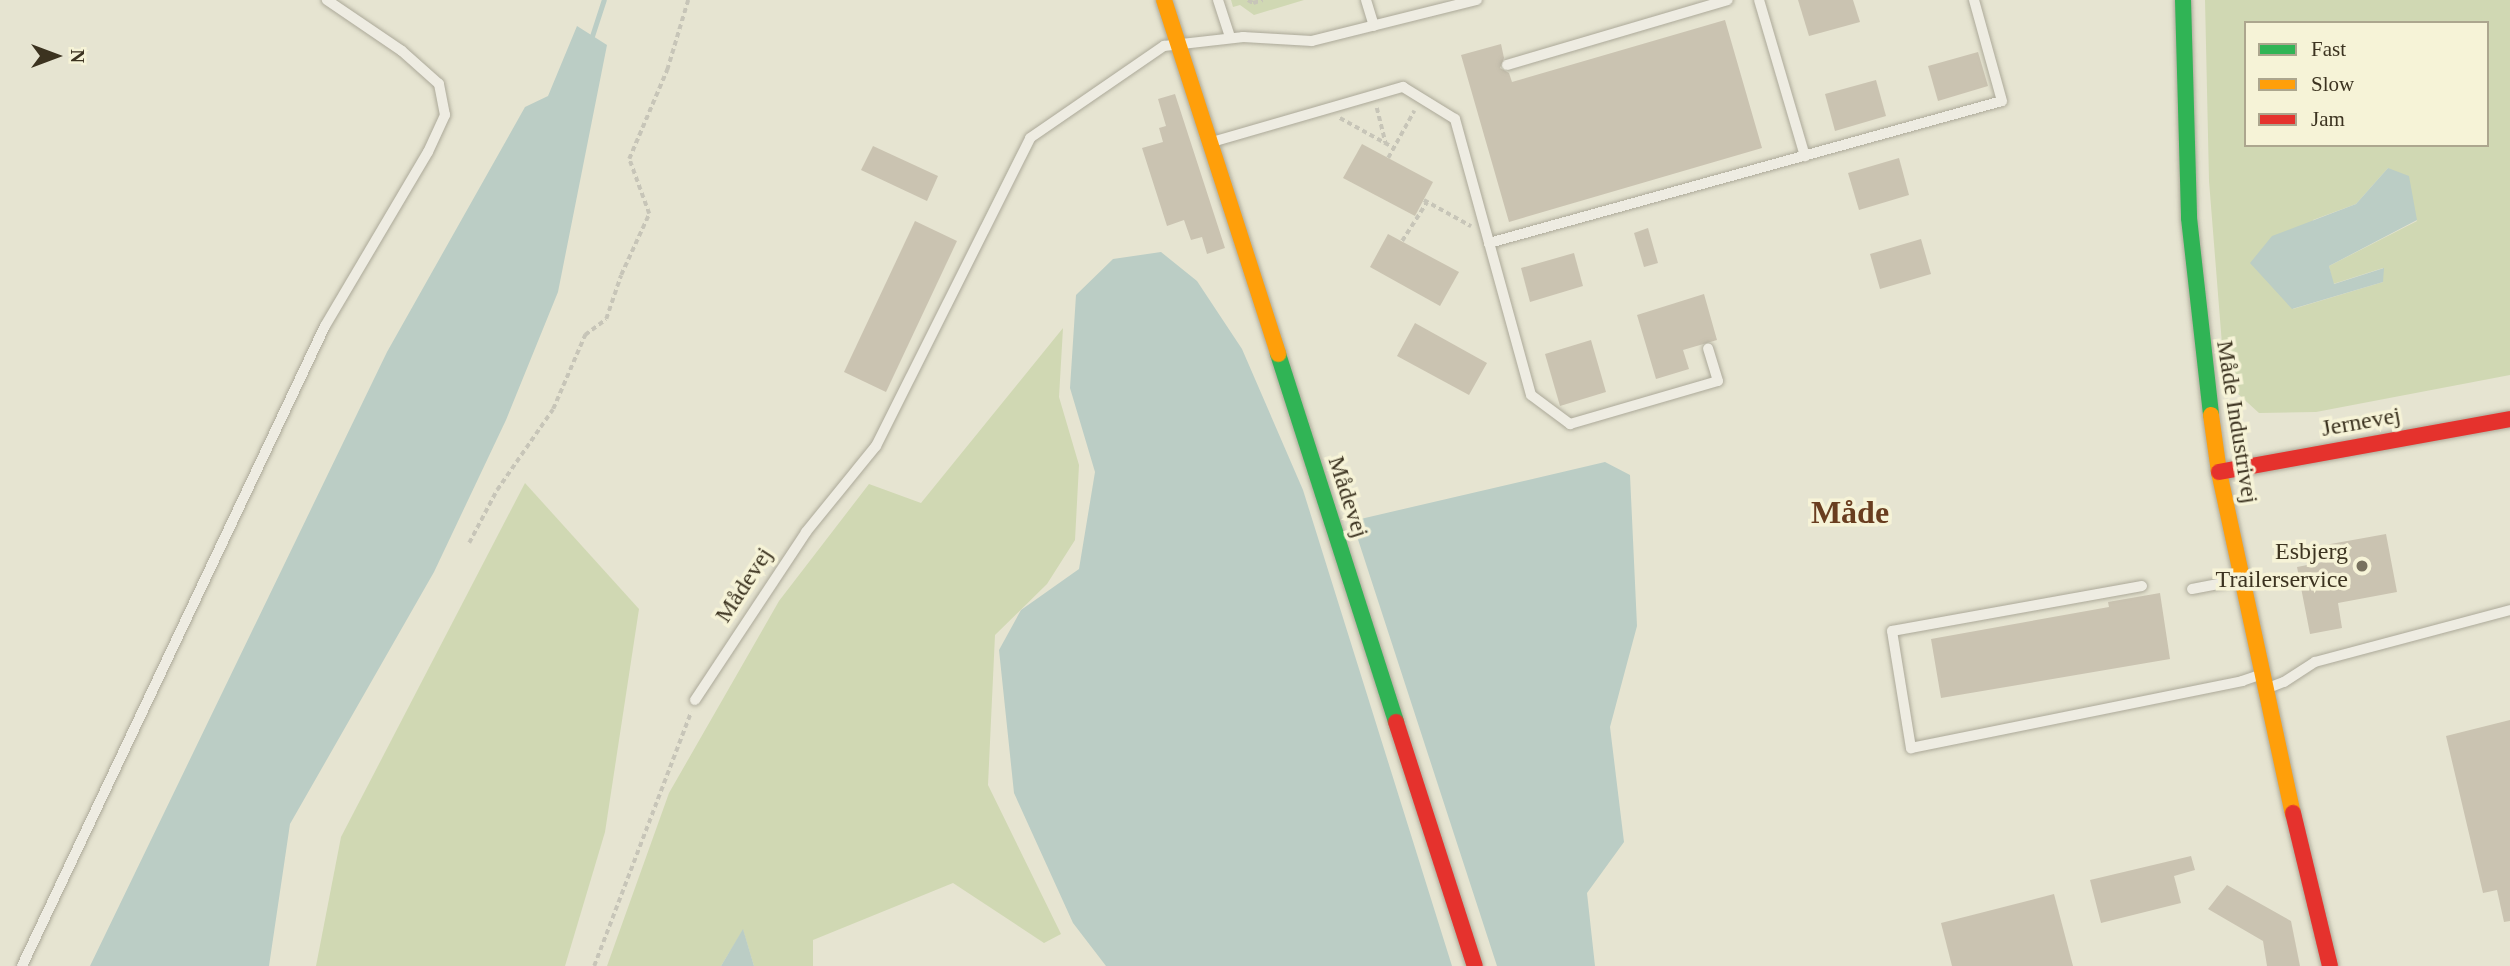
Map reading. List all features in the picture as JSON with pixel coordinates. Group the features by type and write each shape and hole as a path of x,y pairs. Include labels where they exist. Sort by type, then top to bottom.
{"street":[{"name":"Mådevej","path":"1164,0 1475,966"},
{"name":"Måde Industrivej","path":"2183,0 2189,218 2200,332 2220,472 2263,681 2330,966"},
{"name":"Jernevej","path":"2220,472 2510,419"}],"lane":[{"path":"22,966 325,326 428,152 445,115 439,84 402,51 327,0"},
{"path":"1218,0 1230,38"},
{"path":"1366,0 1374,26"},
{"path":"1178,42 1230,38 1312,41 1477,0"},
{"path":"1507,65 1728,0"},
{"path":"1759,0 1805,156"},
{"path":"1488,239 2002,101 1974,0"},
{"name":"Mådevej","path":"695,700 806,532 876,446 1030,138 1164,46 1178,42"},
{"path":"1210,142 1403,87 1455,119 1531,396 1570,424 1718,381 1708,349"},
{"path":"2192,589 2242,579"},
{"path":"2142,586 1892,631 1912,748 2242,681 2284,682 2315,662 2510,610"}],"path":[{"path":"469,543 497,490 553,409 585,335 606,319 621,275 649,214 629,159 667,70 688,0"},
{"path":"1248,0 1253,3 1263,0"},
{"path":"1374,96 1386,143"},
{"path":"1388,158 1420,98"},
{"path":"1326,111 1394,148"},
{"path":"1402,241 1425,201 1488,239"},
{"path":"594,966 695,700"}],"green space":[{"path":"1231,0 1304,0 1254,15 1240,5 1233,7"},
{"path":"2205,0 2510,0 2510,375 2316,412 2259,413 2225,382 2209,181","holes":["2388,168 2417,221 2329,266 2333,284 2383,268 2383,282 2293,309 2313,220 2356,204"]},
{"path":"1063,328 1059,397 1079,465 1075,540 1047,584 995,635 988,785 1061,934 1044,943 953,883 813,940 813,966 754,966 743,930 721,966 607,966 669,793 779,601 869,484 921,503"},
{"path":"525,483 639,609 605,832 565,966 316,966 341,837"}],"shaded area":[{"path":"577,26 607,45 558,292 506,420 434,572 290,824 269,966 90,966 387,352 525,107 548,96"},
{"path":"2388,168 2409,176 2417,220 2329,266 2334,284 2384,268 2383,282 2292,309 2250,263 2272,236 2356,204"},
{"path":"1161,252 1197,281 1242,349 1303,490 1452,966 1106,966 1073,923 1014,793 999,650 1021,610 1079,569 1095,472 1070,388 1076,295 1113,259"},
{"path":"1605,462 1630,475 1637,626 1610,727 1624,842 1587,893 1595,966 1497,966 1352,521"},
{"path":"743,929 754,966 721,966"}],"building":[{"path":"1798,0 1853,0 1860,22 1809,36"},
{"path":"1725,20 1762,148 1509,222 1461,55 1501,44 1504,58 1500,68 1509,73 1512,82"},
{"path":"1978,52 1988,86 1938,101 1928,66"},
{"path":"1876,80 1886,116 1835,131 1825,94"},
{"path":"1175,94 1225,248 1207,254 1202,237 1191,240 1184,220 1167,226 1142,148 1163,142 1159,128 1166,126 1158,99"},
{"path":"1362,144 1433,182 1415,216 1343,178"},
{"path":"873,146 938,176 927,201 861,170"},
{"path":"1899,158 1909,195 1859,210 1848,173"},
{"path":"915,221 957,241 886,392 844,372"},
{"path":"1648,228 1658,263 1644,267 1634,233"},
{"path":"1388,234 1459,272 1440,306 1370,267"},
{"path":"1921,239 1931,274 1880,289 1870,254"},
{"path":"1574,253 1583,286 1530,302 1521,268"},
{"path":"1704,294 1717,340 1683,350 1689,369 1656,379 1637,315"},
{"path":"1415,323 1487,363 1469,395 1397,356"},
{"path":"1591,340 1606,392 1560,406 1545,354"},
{"path":"2386,534 2397,592 2338,603 2342,628 2310,634 2297,567 2328,561 2325,545"},
{"path":"2160,593 2170,659 1941,698 1931,639 2109,607 2108,602"},
{"path":"2510,720 2510,921 2504,922 2497,890 2483,893 2446,736"},
{"path":"2191,856 2195,870 2174,876 2181,903 2101,923 2090,880"},
{"path":"2227,885 2291,921 2300,966 2267,966 2263,941 2208,909"},
{"path":"2054,894 2073,966 1952,966 1941,923"}],"waterway":[{"path":"592,36 604,0"}],"traffic: fast":[{"path":"2183,0 2189,218 2211,415"},
{"path":"1278,354 1396,722"}],"traffic: slow":[{"path":"1164,0 1278,354"},
{"path":"2211,415 2219,472 2293,813"}],"traffic: jam":[{"path":"2219,472 2510,419"},
{"path":"1396,722 1475,966"},
{"path":"2293,813 2330,966"}],"place":[{"name":"Esbjerg Trailerservice","path":"2362,566"}],"district":[{"name":"Måde","path":"1850,512"}]}
